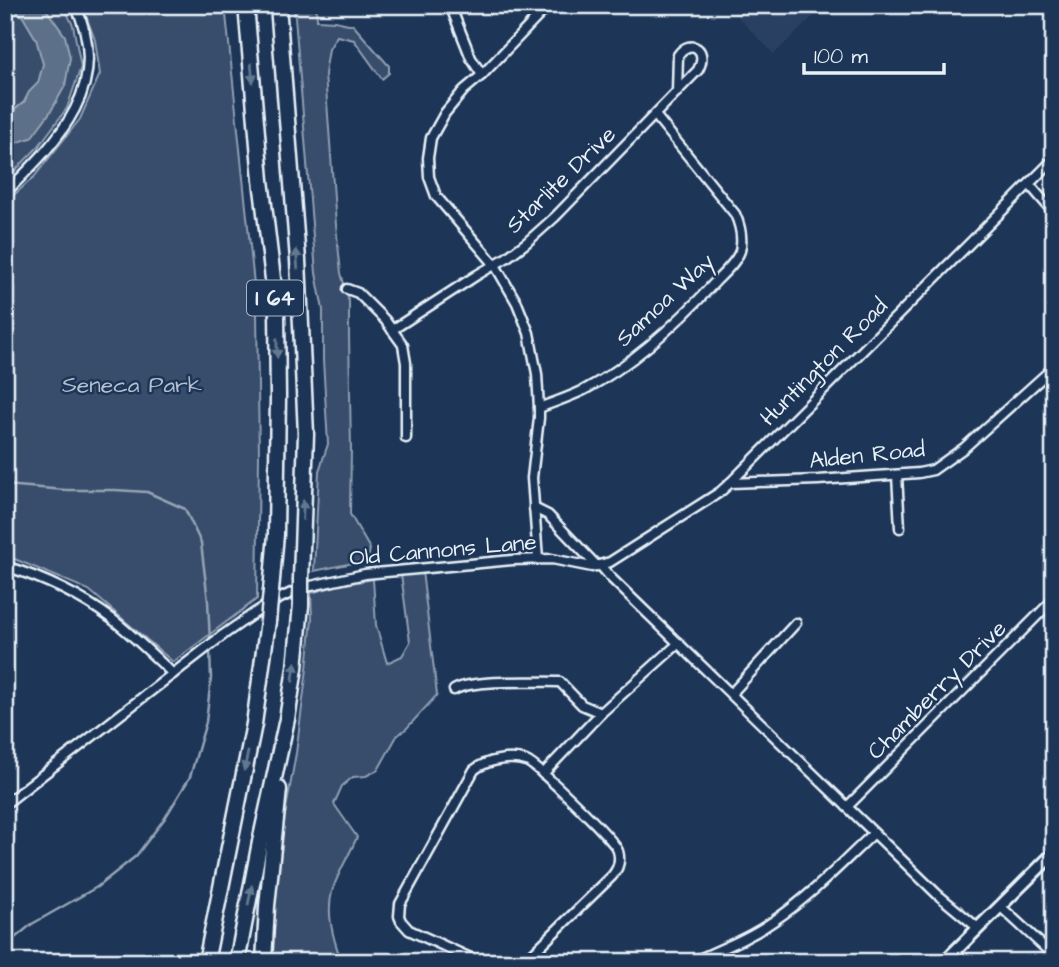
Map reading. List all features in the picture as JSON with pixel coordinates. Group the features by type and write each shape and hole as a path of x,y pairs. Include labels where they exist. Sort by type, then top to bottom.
{"highway":[{"name":"I 64","path":"204,962 254,724 276,534 277,312 261,180 246,5"},
{"name":"I 64","path":"237,962 286,719 295,668 301,605 305,420 298,260 278,5"},
{"path":"264,962 286,719"}],"main road":[{"path":"944,962 1054,853"}],"street":[{"path":"5,193 37,162 75,112 81,99 87,77 88,52 84,27 75,5"},
{"path":"450,5 471,58 482,75"},
{"path":"538,559 532,478 539,408 537,374 529,333 517,303 495,265 441,204 432,187 428,168 429,148 435,129 445,113 549,5"},
{"name":"Starlite Drive","path":"392,330 506,258 540,232 655,115 677,92 698,70 702,63 701,52 694,47 684,48 678,55 677,92"},
{"name":"Samoa Way","path":"539,408 582,391 641,353 710,288 740,250 739,225 734,214 655,115"},
{"name":"Huntington Road","path":"598,566 610,562 720,492 1054,159"},
{"path":"1029,184 1054,213"},
{"path":"347,289 358,293 403,345 406,438"},
{"name":"Alden Road","path":"730,483 927,472 964,448 1054,367"},
{"path":"897,475 900,528"},
{"path":"534,508 548,515 873,833 937,894 978,928"},
{"name":"Old Cannons Lane","path":"5,804 223,635 272,602 310,586 365,574 512,560 552,559 598,566"},
{"path":"5,566 31,574 80,598 127,631 173,674"},
{"name":"Chamberry Drive","path":"847,807 1054,599"},
{"path":"731,694 796,623"},
{"path":"543,774 601,713 679,643"},
{"path":"454,690 460,686 481,683 560,682 582,705 601,713"},
{"path":"479,962 405,927 399,916 400,904 474,770 485,763 518,760 533,764 615,844 619,858 618,867 612,876 524,962"},
{"path":"692,962 752,934 782,915 812,891 873,833"},
{"path":"1001,907 1054,956"}],"shaded area":[{"path":"11,5 43,5 65,36 70,58 65,86 51,111 31,138 15,143 5,157 5,117 24,102 38,83 43,64 36,39 23,17"},
{"path":"726,5 825,5 774,54"}],"green space":[{"path":"5,5 63,5 73,25 81,67 67,108 38,147 5,181"},
{"name":"Seneca Park","path":"82,5 225,5 257,313 257,599 173,662 89,590 5,555 5,203 34,177 80,119 100,74 95,40"},
{"path":"294,5 316,5 317,20 353,25 389,66 389,73 382,79 354,40 337,36 329,49 325,74 336,225 341,273 349,302 350,514 370,549 368,560 314,571 319,471 328,444 323,310 316,273"},
{"path":"422,571 437,695 397,736 378,770 366,776 353,777 342,786 334,804 357,837 337,878 330,901 332,928 342,962 270,962 277,860 296,753 307,669 312,618 311,593 373,579 376,625 387,663 402,656 410,642 401,574"}],"waterway":[{"path":"5,485 147,492 185,509 201,543 210,643"},
{"path":"5,946 32,924 97,887 136,856 165,818 190,777 206,722 211,678 210,650"}]}
